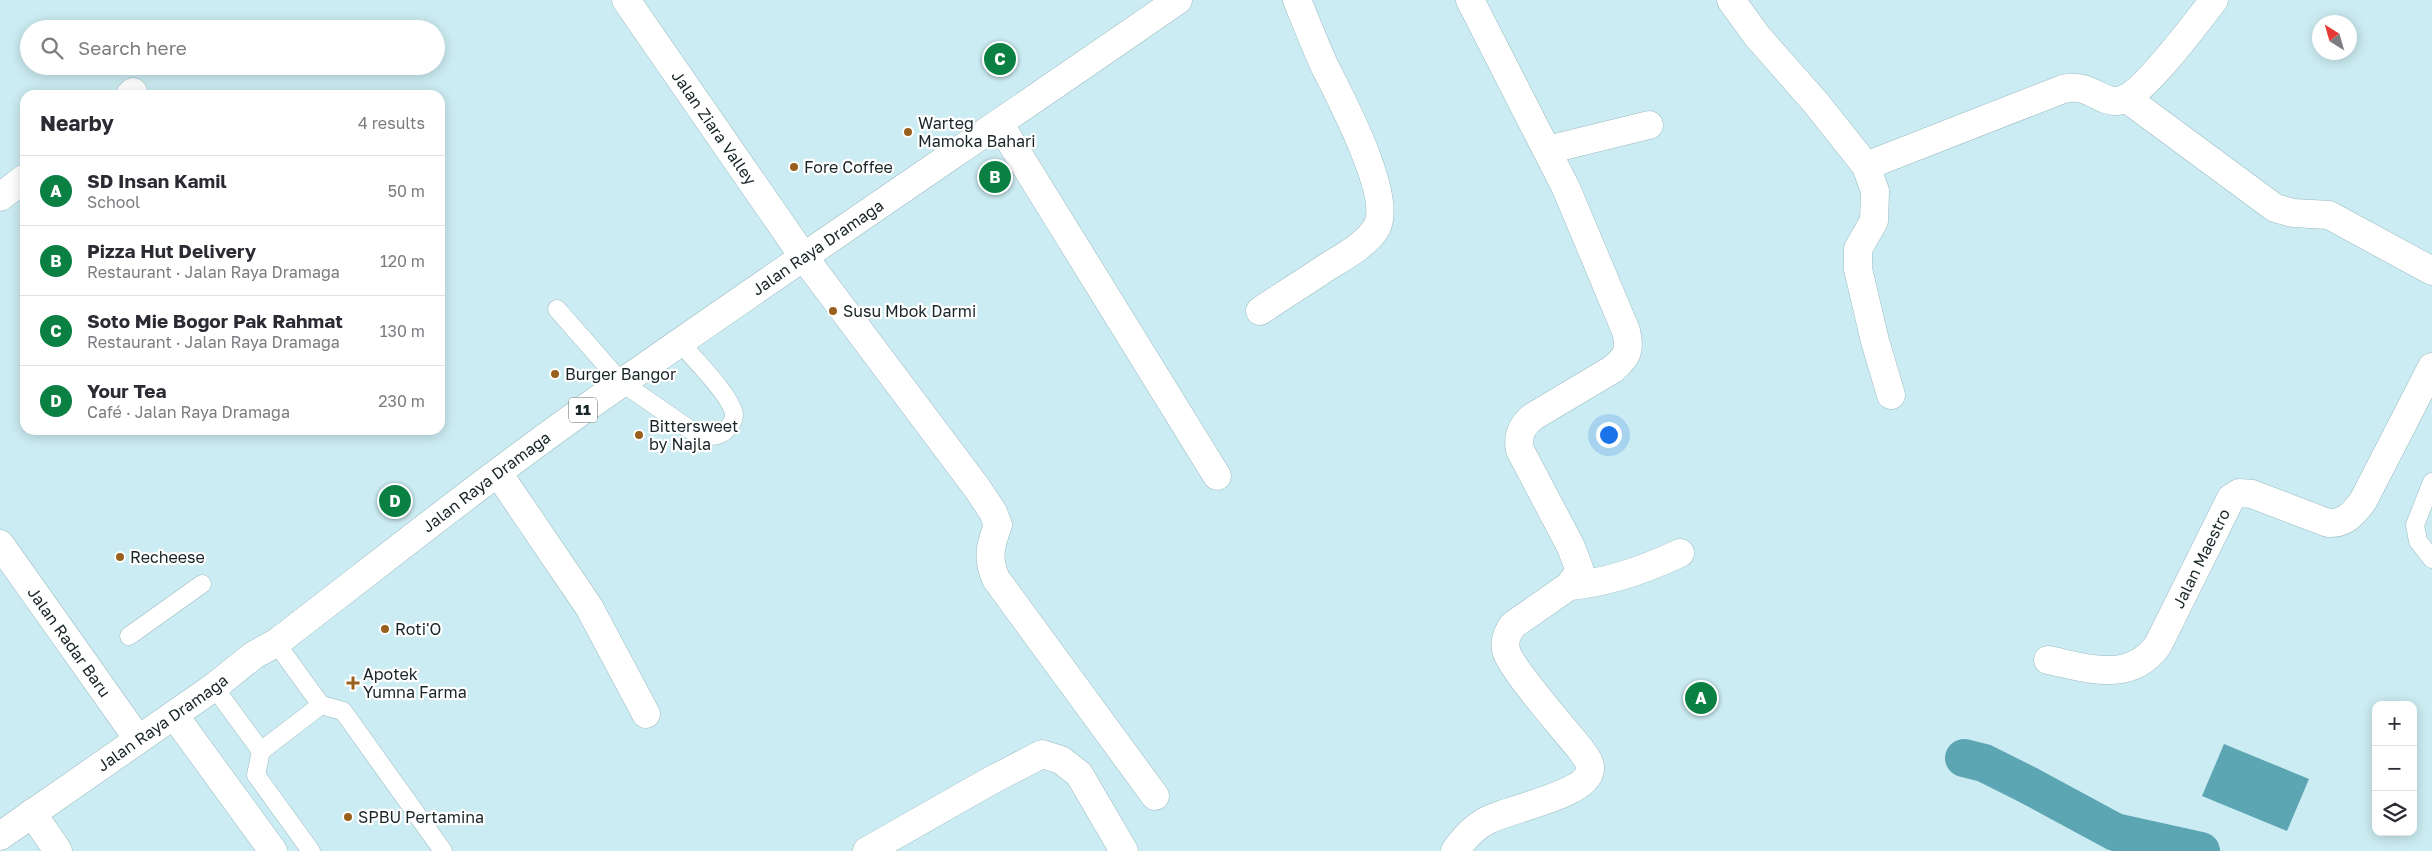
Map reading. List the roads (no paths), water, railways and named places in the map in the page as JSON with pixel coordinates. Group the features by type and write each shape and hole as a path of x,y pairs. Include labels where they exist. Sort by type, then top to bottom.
{"main road":[{"name":"Jalan Ziara Valley","path":"626,0 802,256 993,512 998,525 992,543 990,563 996,580 1155,796"},
{"name":"Jalan Raya Dramaga","path":"0,836 214,687 254,656 276,643 498,473 621,382 680,343 802,256 1178,0"},
{"path":"1260,311 1352,251 1375,231 1380,222 1377,190 1357,131 1324,65 1297,0"},
{"path":"1455,851 1476,827 1490,819 1540,802 1582,784 1590,770 1589,761 1512,662 1507,652 1505,641 1507,632 1513,625 1569,586 1580,571 1576,559 1520,450 1521,430 1534,416 1613,369 1624,360 1629,348 1626,331 1566,188 1470,0"},
{"path":"1731,0 1757,36 1816,103 1866,166 1875,191 1874,221 1858,249 1858,269 1875,341 1892,395"},
{"path":"1866,166 2063,89 2072,87 2085,89 2114,101 2126,98 2136,92 2149,78 2214,0"},
{"path":"2126,98 2275,208 2293,213 2329,215 2432,271"},
{"path":"999,123 1217,476"},
{"path":"1547,150 1649,125"},
{"path":"0,197 20,182"},
{"name":"Jalan Maestro","path":"2048,660 2108,670 2131,667 2146,659 2158,645 2231,498 2239,493 2252,494 2328,523 2336,523 2349,518 2363,501 2432,367"},
{"path":"498,473 589,606 646,714"},
{"name":"Jalan Radar Baru","path":"0,544 138,739"},
{"path":"1569,586 1589,585 1651,567 1680,553"},
{"path":"174,715 273,851"},
{"path":"866,851 1042,754 1061,760 1079,774 1124,851"},
{"path":"32,813 58,851"}],"lane":[{"path":"557,308 621,382 698,434 713,437 724,433 731,426 734,415 728,401 680,343"},
{"path":"2432,482 2415,525 2418,541 2432,559"},
{"path":"129,636 202,584"},
{"path":"276,643 321,705 343,711 443,851"},
{"path":"214,687 261,751"},
{"path":"311,851 256,775 261,751 321,705"}],"water":[{"path":"2224,744 2309,779 2287,831 2202,796"}],"waterway":[{"path":"1964,758 1984,763 2115,832 2201,851"}],"place":[{"name":"Soto Mie Bogor Pak Rahmat","path":"1000,59"},
{"name":"Warteg Mamoka Bahari","path":"908,132"},
{"name":"Fore Coffee","path":"794,167"},
{"name":"Pizza Hut Delivery","path":"995,177"},
{"name":"Susu Mbok Darmi","path":"833,311"},
{"name":"Burger Bangor","path":"555,374"},
{"name":"Bittersweet by Najla","path":"639,435"},
{"name":"Your Tea","path":"395,501"},
{"name":"Recheese","path":"120,557"},
{"name":"Roti'O","path":"385,629"},
{"name":"Apotek Yumna Farma","path":"353,683"},
{"name":"SD Insan Kamil","path":"1701,698"},
{"name":"SPBU Pertamina","path":"348,817"}]}
